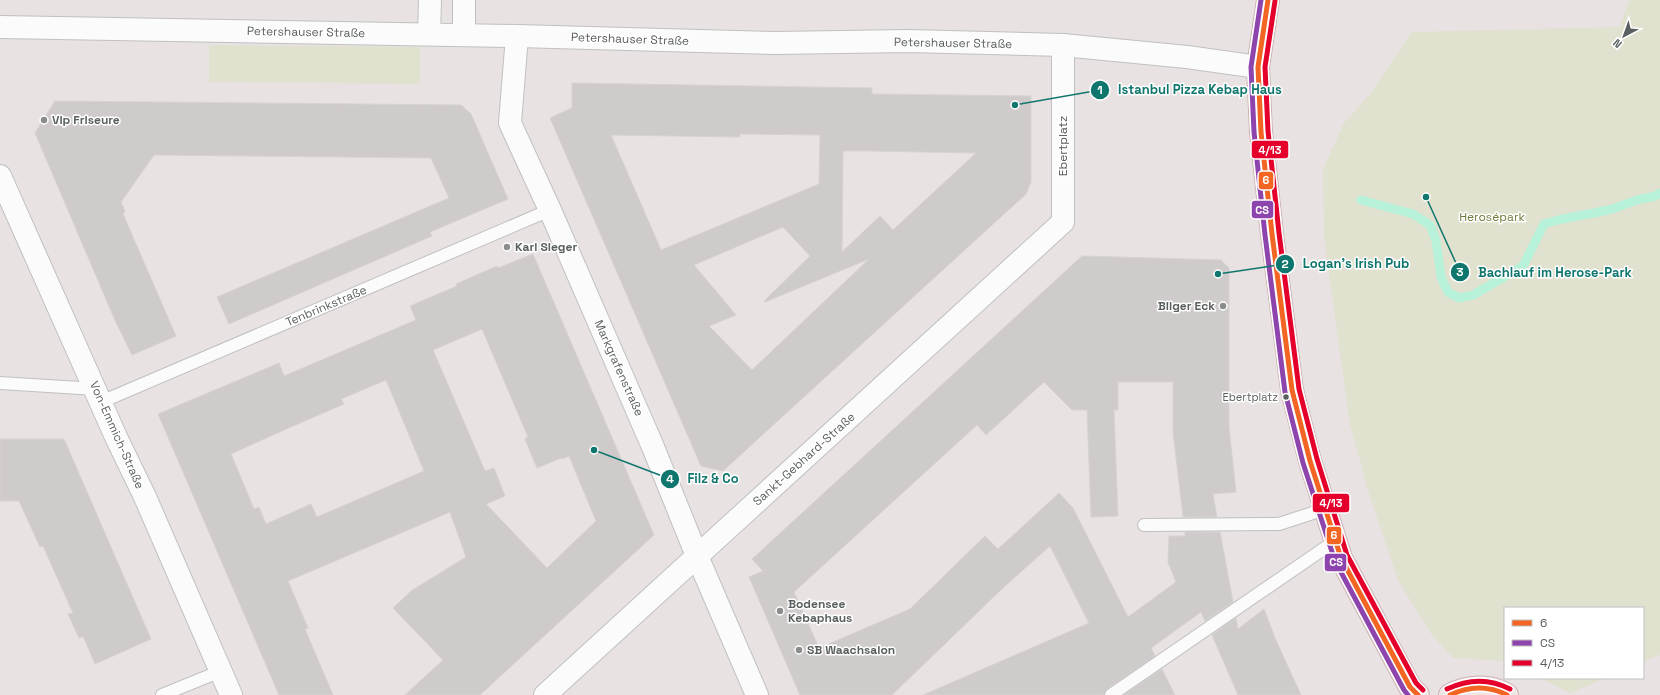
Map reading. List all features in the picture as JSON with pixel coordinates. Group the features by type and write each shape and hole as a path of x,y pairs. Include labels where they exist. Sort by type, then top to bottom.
{"main road":[{"path":"1268,0 1258,67 1262,132 1270,212 1292,390 1310,461 1340,558 1410,687 1418,695"},
{"path":"1450,695 1457,691 1472,687 1487,688 1507,695"}],"street":[{"path":"429,34 430,0"},
{"path":"464,0 464,35"},
{"name":"Petershauser Straße","path":"0,27 429,34 775,43 908,42 1063,45 1187,57 1258,67"},
{"name":"Markgrafenstraße","path":"518,36 510,122 665,474 697,556 757,695"},
{"name":"Ebertplatz","path":"1063,45 1063,222"},
{"name":"Von-Emmich-Straße","path":"0,176 231,695"},
{"name":"Sankt-Gebhard-Straße","path":"545,695 1063,222"}],"lane":[{"name":"Tenbrinkstraße","path":"99,396 550,210"},
{"path":"0,383 99,396"},
{"path":"1144,525 1279,524 1325,509"},
{"path":"1111,695 1335,541"},
{"path":"162,695 221,671"}],"green space":[{"name":"Herosépark","path":"1629,0 1660,0 1660,655 1644,662 1644,607 1504,607 1504,661 1453,658 1431,634 1398,580 1370,497 1350,425 1324,238 1323,169 1344,123 1370,94 1412,32 1620,27"},
{"path":"209,45 420,47 420,84 209,82"},
{"path":"1542,679 1603,679 1570,693"}],"building":[{"path":"572,83 872,88 872,94 1031,96 1031,182 1026,194 723,471 701,466 550,118 572,108","holes":["740,134 820,135 819,184 661,250 611,135 740,137","843,151 976,153 893,230 880,216 842,252","783,227 810,256 764,301 765,302 869,259 752,370 709,326 736,315 694,265"]},
{"path":"55,101 461,105 471,114 508,199 430,232 432,236 229,324 217,297 449,198 431,158 154,155 121,202 125,211 123,214 176,336 132,355 114,318 35,133"},
{"path":"533,254 654,535 480,695 405,695 443,660 393,608 411,591 466,557 450,512 288,581 308,628 305,629 333,695 279,695 158,414 279,363 284,376 416,320 410,306 457,286 456,284 497,266 498,268","holes":["482,329 528,437 525,439 537,468 569,456 596,521 547,568 486,504 505,496 494,468 485,471 433,350","386,380 424,471 317,517 311,504 266,524 259,507 254,509 231,454 344,404 341,399"]},
{"path":"1082,256 1221,260 1229,268 1229,428 1236,492 1213,494 1217,517 1183,517 1173,432 1173,382 1118,382 1118,410 1114,410 1118,516 1091,517 1087,410 1072,410 1044,382 986,435 977,425 794,592 819,648 910,609 985,536 998,549 1059,493 1073,508 1128,617 1176,582 1168,562 1169,536 1185,536 1185,532 1220,532 1233,602 1205,621 1201,612 1151,648 1155,656 1107,689 1104,695 923,695 1089,623 1050,546 1005,586 892,695 800,695 749,577 763,571 752,559"},
{"path":"0,439 64,439 151,639 95,664 83,636 79,638 68,614 73,613 43,546 40,547 19,501 0,501"},
{"path":"1264,609 1275,638 1301,695 1238,695 1212,635 1236,618 1238,629"},
{"path":"1162,669 1175,695 1124,695"}],"waterway":[{"path":"1361,200 1413,214 1430,225 1436,240 1441,277 1448,292 1459,298 1473,295 1523,266 1544,224 1612,209 1640,199 1655,196 1660,193"}],"transit line":[{"name":"CS","path":"1261,0 1251,67 1254,132 1265,235 1285,392 1303,463 1335,561 1408,695"},
{"name":"6","path":"1268,0 1258,67 1261,132 1272,234 1292,390 1310,461 1341,558 1410,687 1418,695"},
{"name":"4/13","path":"1275,1 1265,67 1268,131 1279,233 1299,389 1317,459 1347,555 1416,683 1423,690"},
{"name":"4/13","path":"1447,689 1463,683 1478,681 1494,683 1510,689"},
{"name":"6","path":"1450,695 1471,688 1486,688 1507,695"}],"place":[{"name":"Istanbul Pizza Kebap Haus","path":"1015,105"},
{"name":"Vip Friseure","path":"44,120"},
{"name":"Bachlauf im Herose-Park","path":"1426,197"},
{"name":"Karl Sieger","path":"507,247"},
{"name":"Logan's Irish Pub","path":"1218,274"},
{"name":"Bilger Eck","path":"1223,306"},
{"name":"Ebertplatz","path":"1286,397"},
{"name":"Filz & Co","path":"594,450"},
{"name":"Bodensee Kebaphaus","path":"780,611"},
{"name":"SB Waachsalon","path":"799,650"}]}
